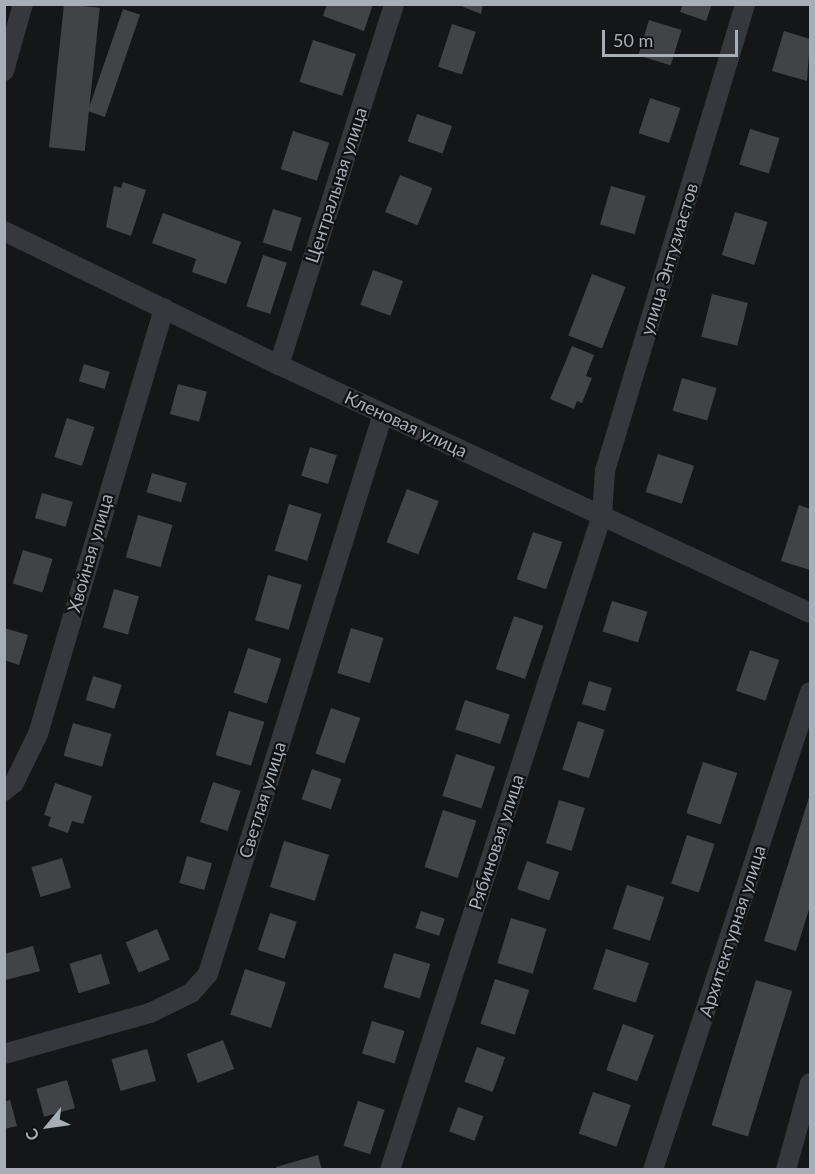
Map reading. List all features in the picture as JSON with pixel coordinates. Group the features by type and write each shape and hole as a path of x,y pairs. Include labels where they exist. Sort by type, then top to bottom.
{"street":[{"path":"4,71 23,4"},
{"name":"Центральная улица","path":"279,365 394,4"},
{"name":"улица Энтузиастов","path":"602,515 605,471 745,4"},
{"name":"Кленовая улица","path":"4,231 279,365 810,613"},
{"name":"Хвойная улица","path":"4,791 14,783 38,734 164,308"},
{"name":"Светлая улица","path":"4,1054 150,1013 191,993 208,974 383,414"},
{"name":"Рябиновая улица","path":"390,1170 602,515"},
{"name":"Архитектурная улица","path":"653,1170 810,692"},
{"path":"786,1170 810,1083"}],"building":[{"path":"64,4 100,8 85,151 49,147"},
{"path":"327,4 373,4 364,31 323,16"},
{"path":"456,4 483,4 481,14"},
{"path":"683,4 712,4 706,21 680,12"},
{"path":"123,9 140,15 105,117 88,111"},
{"path":"649,20 682,30 671,65 638,55"},
{"path":"452,24 476,32 462,75 438,67"},
{"path":"784,31 810,39 807,81 772,71"},
{"path":"313,40 356,54 342,96 299,82"},
{"path":"650,98 680,108 669,143 639,133"},
{"path":"417,114 452,126 443,153 408,141"},
{"path":"750,129 780,138 769,173 739,164"},
{"path":"293,131 329,143 317,181 281,169"},
{"path":"400,175 432,188 417,225 385,212"},
{"path":"123,182 146,190 131,236 106,227 114,186 121,188"},
{"path":"611,186 646,196 635,234 600,224"},
{"path":"273,209 302,218 291,251 263,242"},
{"path":"735,212 768,222 754,265 722,255"},
{"path":"163,213 241,242 226,284 192,272 196,259 152,243"},
{"path":"263,255 287,263 270,314 246,306"},
{"path":"373,270 403,281 390,316 360,305"},
{"path":"592,274 626,287 602,349 568,336"},
{"path":"712,294 748,303 737,346 701,337"},
{"path":"572,346 594,355 586,376 592,378 582,403 577,401 574,409 550,399"},
{"path":"84,364 110,372 105,389 79,381"},
{"path":"682,378 717,388 707,421 673,411"},
{"path":"178,384 207,392 199,422 170,414"},
{"path":"67,418 95,427 82,466 54,457"},
{"path":"310,447 337,455 328,484 301,476"},
{"path":"658,454 694,466 682,504 646,492"},
{"path":"152,473 187,483 181,502 146,492"},
{"path":"407,489 439,501 418,554 387,542"},
{"path":"42,493 73,502 66,527 35,518"},
{"path":"289,504 322,514 307,561 275,551"},
{"path":"799,505 810,509 810,570 781,561"},
{"path":"138,515 173,525 160,567 126,557"},
{"path":"533,532 562,542 546,589 517,579"},
{"path":"23,550 53,559 42,593 13,583"},
{"path":"268,575 302,585 289,630 255,620"},
{"path":"114,589 139,596 128,635 103,627"},
{"path":"612,601 647,612 638,642 603,632"},
{"path":"514,616 543,626 525,679 496,669"},
{"path":"4,628 28,635 19,665 4,660"},
{"path":"351,628 384,638 370,683 337,673"},
{"path":"248,648 281,659 267,704 233,693"},
{"path":"750,650 779,660 765,701 736,691"},
{"path":"93,676 122,685 114,709 86,700"},
{"path":"589,681 612,688 605,711 582,704"},
{"path":"465,700 510,715 500,744 455,729"},
{"path":"331,708 360,718 345,763 315,753"},
{"path":"229,711 264,722 251,766 216,755"},
{"path":"578,721 605,730 589,778 562,770"},
{"path":"73,723 111,734 102,767 64,756"},
{"path":"456,754 495,767 481,809 442,796"},
{"path":"703,762 737,773 721,824 686,813"},
{"path":"312,769 341,779 331,809 302,799"},
{"path":"213,782 241,791 228,831 200,822"},
{"path":"55,783 92,796 83,824 72,821 68,833 48,826 51,817 44,815"},
{"path":"810,794 810,906 796,951 764,941"},
{"path":"559,800 585,808 572,851 546,843"},
{"path":"443,810 476,821 458,878 424,867"},
{"path":"687,835 715,844 699,892 671,884"},
{"path":"284,841 329,855 315,901 270,887"},
{"path":"187,856 212,863 204,890 179,883"},
{"path":"62,858 71,888 40,897 31,867"},
{"path":"527,861 559,872 549,900 517,889"},
{"path":"627,885 664,897 650,941 613,929"},
{"path":"421,911 445,919 439,936 415,928"},
{"path":"270,913 297,922 285,959 258,950"},
{"path":"511,918 546,929 533,974 497,963"},
{"path":"157,929 170,959 139,973 126,942"},
{"path":"33,946 40,971 6,980 4,954"},
{"path":"606,949 649,963 636,1003 593,989"},
{"path":"394,953 430,964 420,999 383,987"},
{"path":"101,954 110,984 79,993 69,964"},
{"path":"245,969 286,982 271,1028 230,1015"},
{"path":"495,979 529,990 515,1035 480,1024"},
{"path":"756,980 792,991 748,1136 712,1125"},
{"path":"372,1021 405,1031 395,1063 362,1054"},
{"path":"623,1024 654,1035 637,1081 606,1070"},
{"path":"223,1040 234,1069 198,1083 187,1054"},
{"path":"477,1047 505,1057 493,1092 464,1082"},
{"path":"147,1049 156,1081 121,1091 111,1059"},
{"path":"67,1080 75,1108 44,1117 36,1089"},
{"path":"593,1092 631,1105 616,1147 579,1134"},
{"path":"10,1100 17,1126 4,1129 4,1102"},
{"path":"358,1101 385,1110 370,1154 343,1146"},
{"path":"458,1107 483,1116 474,1141 449,1131"},
{"path":"318,1155 322,1170 277,1170 276,1167"}]}
